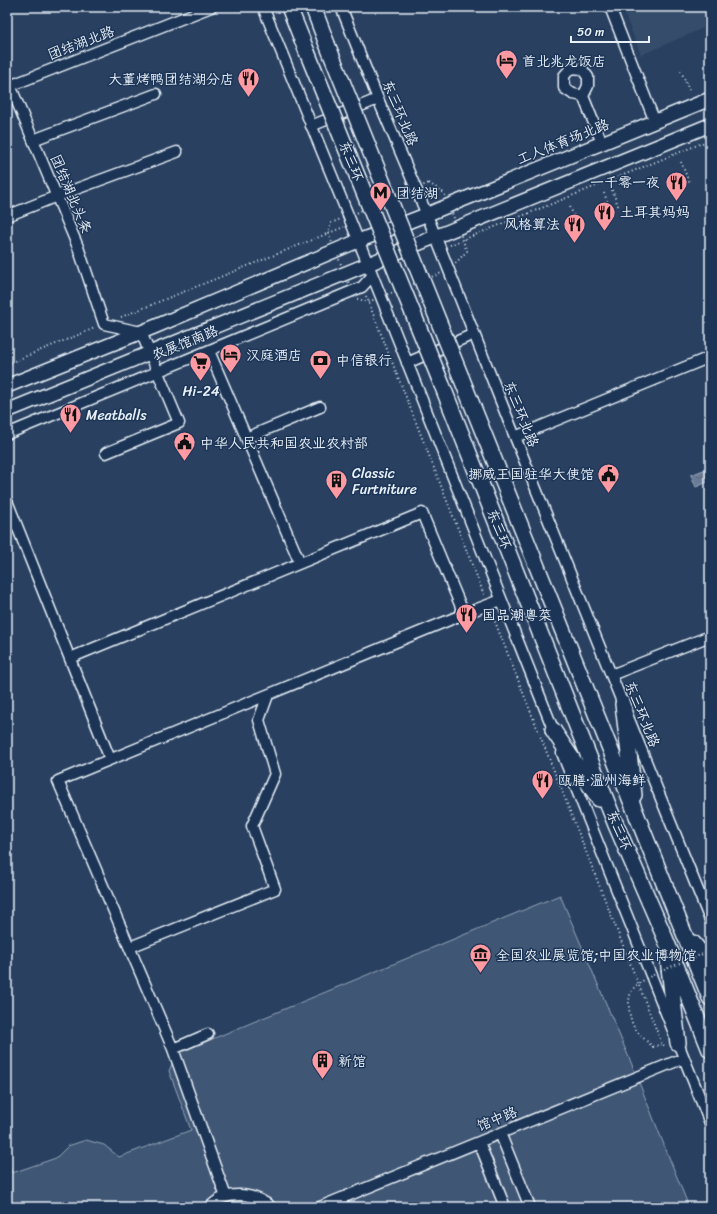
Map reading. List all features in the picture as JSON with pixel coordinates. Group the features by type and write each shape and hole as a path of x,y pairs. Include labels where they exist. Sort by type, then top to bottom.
{"highway":[{"name":"东三环","path":"289,7 442,385 616,825 665,938 710,1050"},
{"name":"东三环","path":"313,7 710,998"},
{"path":"623,704 637,816"},
{"path":"553,730 616,825"},
{"path":"683,931 710,964"},
{"path":"665,938 673,1045"}],"main road":[{"name":"工人体育场北路","path":"358,241 428,215 710,99"},
{"path":"370,270 710,125"},
{"name":"农展馆南路","path":"7,386 141,332 358,241"},
{"name":"农展馆南路","path":"7,411 150,353 370,270"}],"street":[{"name":"团结湖北路","path":"8,83 211,7"},
{"path":"263,7 502,600 673,1045 684,1058 710,1123"},
{"name":"东三环北路","path":"341,7 378,99 428,215 474,334 611,675 707,903 710,920"},
{"path":"610,7 655,122"},
{"name":"团结湖北头条","path":"8,83 78,247 104,324"},
{"path":"33,140 156,94"},
{"path":"583,96 602,143"},
{"path":"311,126 378,99"},
{"path":"7,216 177,152"},
{"name":"农展馆南路","path":"7,434 362,287 370,270"},
{"path":"104,324 141,332 179,423 106,453"},
{"path":"407,363 474,334"},
{"path":"209,350 300,563"},
{"path":"515,437 710,357"},
{"path":"246,438 320,407"},
{"path":"7,502 110,759"},
{"path":"70,658 422,513 464,614"},
{"path":"226,1197 173,1049 58,781 464,614 502,600"},
{"path":"611,675 710,636"},
{"path":"130,947 275,889 252,826 274,774 259,720 268,695"},
{"path":"173,1049 208,1034"},
{"name":"馆中路","path":"320,1207 684,1058"},
{"path":"500,1133 530,1207"},
{"path":"479,1142 505,1207"},
{"path":"210,1207 226,1197 238,1195 252,1196 271,1207"}],"path":[{"path":"681,71 689,90"},
{"path":"438,242 462,241 710,140"},
{"path":"681,162 689,182"},
{"path":"612,190 619,208"},
{"path":"604,193 612,211"},
{"path":"570,207 579,228"},
{"path":"572,221 576,220"},
{"path":"7,364 351,224"},
{"path":"449,270 467,251"},
{"path":"362,287 662,1044"},
{"path":"673,1045 662,1044 653,1047 634,1027 629,1014 629,1001 633,989 646,979 710,952"}],"shaded area":[{"path":"622,7 710,7 710,25 641,55"},
{"name":"全国农业展览馆;中国农业博物馆","path":"560,895 630,1060 689,1207 7,1207 7,1159 12,1173 56,1158 68,1146 86,1140 104,1145 119,1157 191,1130 169,1071 176,1054"}],"water":[{"path":"706,469 710,481 696,487 691,475"}],"place":[{"name":"首北兆龙饭店","path":"506,80"},
{"name":"大董烤鸭团结湖分店","path":"249,98"},
{"name":"一千零一夜","path":"676,202"},
{"name":"团结湖","path":"380,212"},
{"name":"土耳其妈妈","path":"605,232"},
{"name":"风格算法","path":"575,244"},
{"name":"汉庭酒店","path":"231,374"},
{"name":"中信银行","path":"320,380"},
{"name":"Hi-24","path":"201,382"},
{"name":"Meatballs","path":"71,434"},
{"name":"中华人民共和国农业农村部","path":"184,462"},
{"name":"挪威王国驻华大使馆","path":"609,494"},
{"name":"Classic Furtniture","path":"336,500"},
{"name":"国品潮粤菜","path":"467,634"},
{"name":"瓯膳·温州海鲜","path":"542,800"},
{"name":"全国农业展览馆;中国农业博物馆","path":"481,974"},
{"name":"新馆","path":"323,1080"}]}
